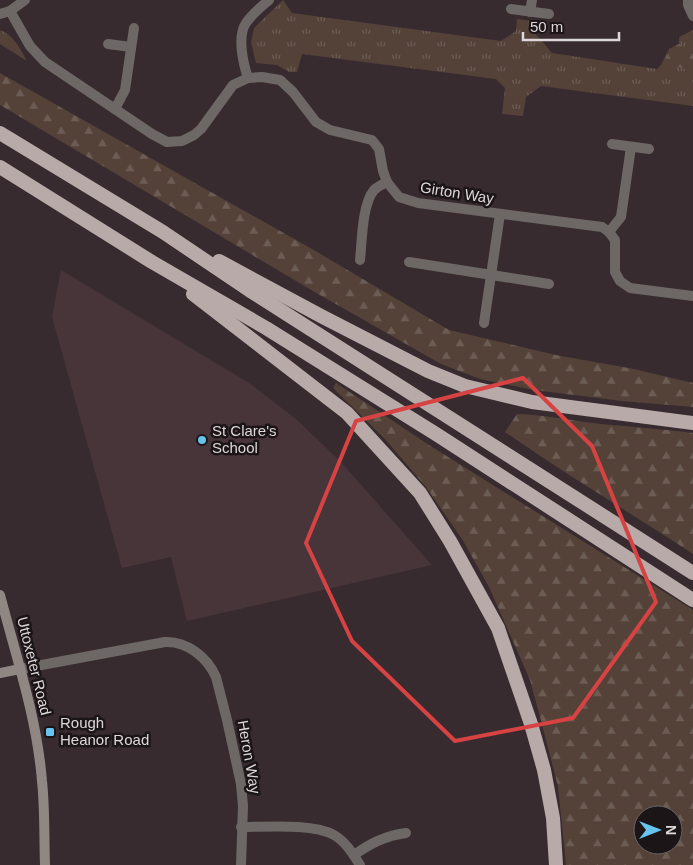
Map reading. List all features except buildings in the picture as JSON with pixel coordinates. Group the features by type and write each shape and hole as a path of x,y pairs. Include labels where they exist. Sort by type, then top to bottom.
{"highway":[{"path":"0,132 162,232 249,290 693,574"},
{"path":"0,167 152,262 275,333 436,434 693,600"},
{"path":"162,232 389,352 465,386 540,404 693,422"},
{"path":"152,262 347,413 420,493 450,541 498,628 531,724 544,770 553,818 556,865"}],"main road":[{"name":"Uttoxeter Road","path":"0,595 31,715 42,781 45,865"},
{"path":"0,673 20,669"}],"street":[{"path":"25,0 5,12 30,46 45,62 152,134 167,142 182,141 201,129 233,85 248,78 262,77 280,80 293,92 316,122 330,130 372,140 380,149 383,171 387,182 375,189 369,198 360,260"},
{"path":"248,78 243,62 244,24 269,0"},
{"path":"530,12 532,0"},
{"path":"688,0 693,16"},
{"path":"511,9 549,14"},
{"path":"115,109 125,90 134,28"},
{"path":"108,44 131,47"},
{"path":"612,144 649,149"},
{"path":"631,148 621,217 610,232 615,240 616,272 620,282 630,288 693,296"},
{"name":"Girton Way","path":"387,182 399,197 418,203 602,227 610,232"},
{"path":"484,323 500,214"},
{"path":"409,262 549,284"},
{"name":"Heron Way","path":"20,669 153,644 173,642 187,647 205,660 213,670 218,685 228,720 241,784 243,806 241,865"},
{"path":"241,827 321,830 336,836 342,841 360,865"},
{"path":"354,855 366,846 390,835 406,833"}],"highlighted area":[{"path":"523,378 592,446 656,602 573,718 455,741 352,641 306,543 356,421"}],"shaded area":[{"name":"St Clare's School","path":"61,270 249,383 296,419 340,461 432,565 187,621 171,557 122,568 52,317"}],"green space":[{"path":"283,0 292,13 501,41 516,31 517,19 537,22 535,33 552,53 657,69 669,49 679,44 679,37 693,30 693,106 541,86 526,97 523,116 502,114 505,88 496,79 302,54 297,72 289,72 277,65 256,63 251,42 254,28"},
{"path":"0,30 13,39 27,61 0,44"},
{"path":"679,44 689,53 693,54 693,72 665,62 670,49"},
{"path":"0,73 312,249 449,330 556,355 634,369 693,383 693,407 622,401 534,390 480,379 441,364 313,291 0,105"},
{"path":"336,383 429,445 693,610 693,865 566,865 558,786 530,680 489,587 462,539 426,487 385,439 333,388"},
{"path":"517,414 693,433 693,554 505,432"}],"place":[{"name":"St Clare's School","path":"202,440"},
{"name":"Rough Heanor Road","path":"50,732"}]}
